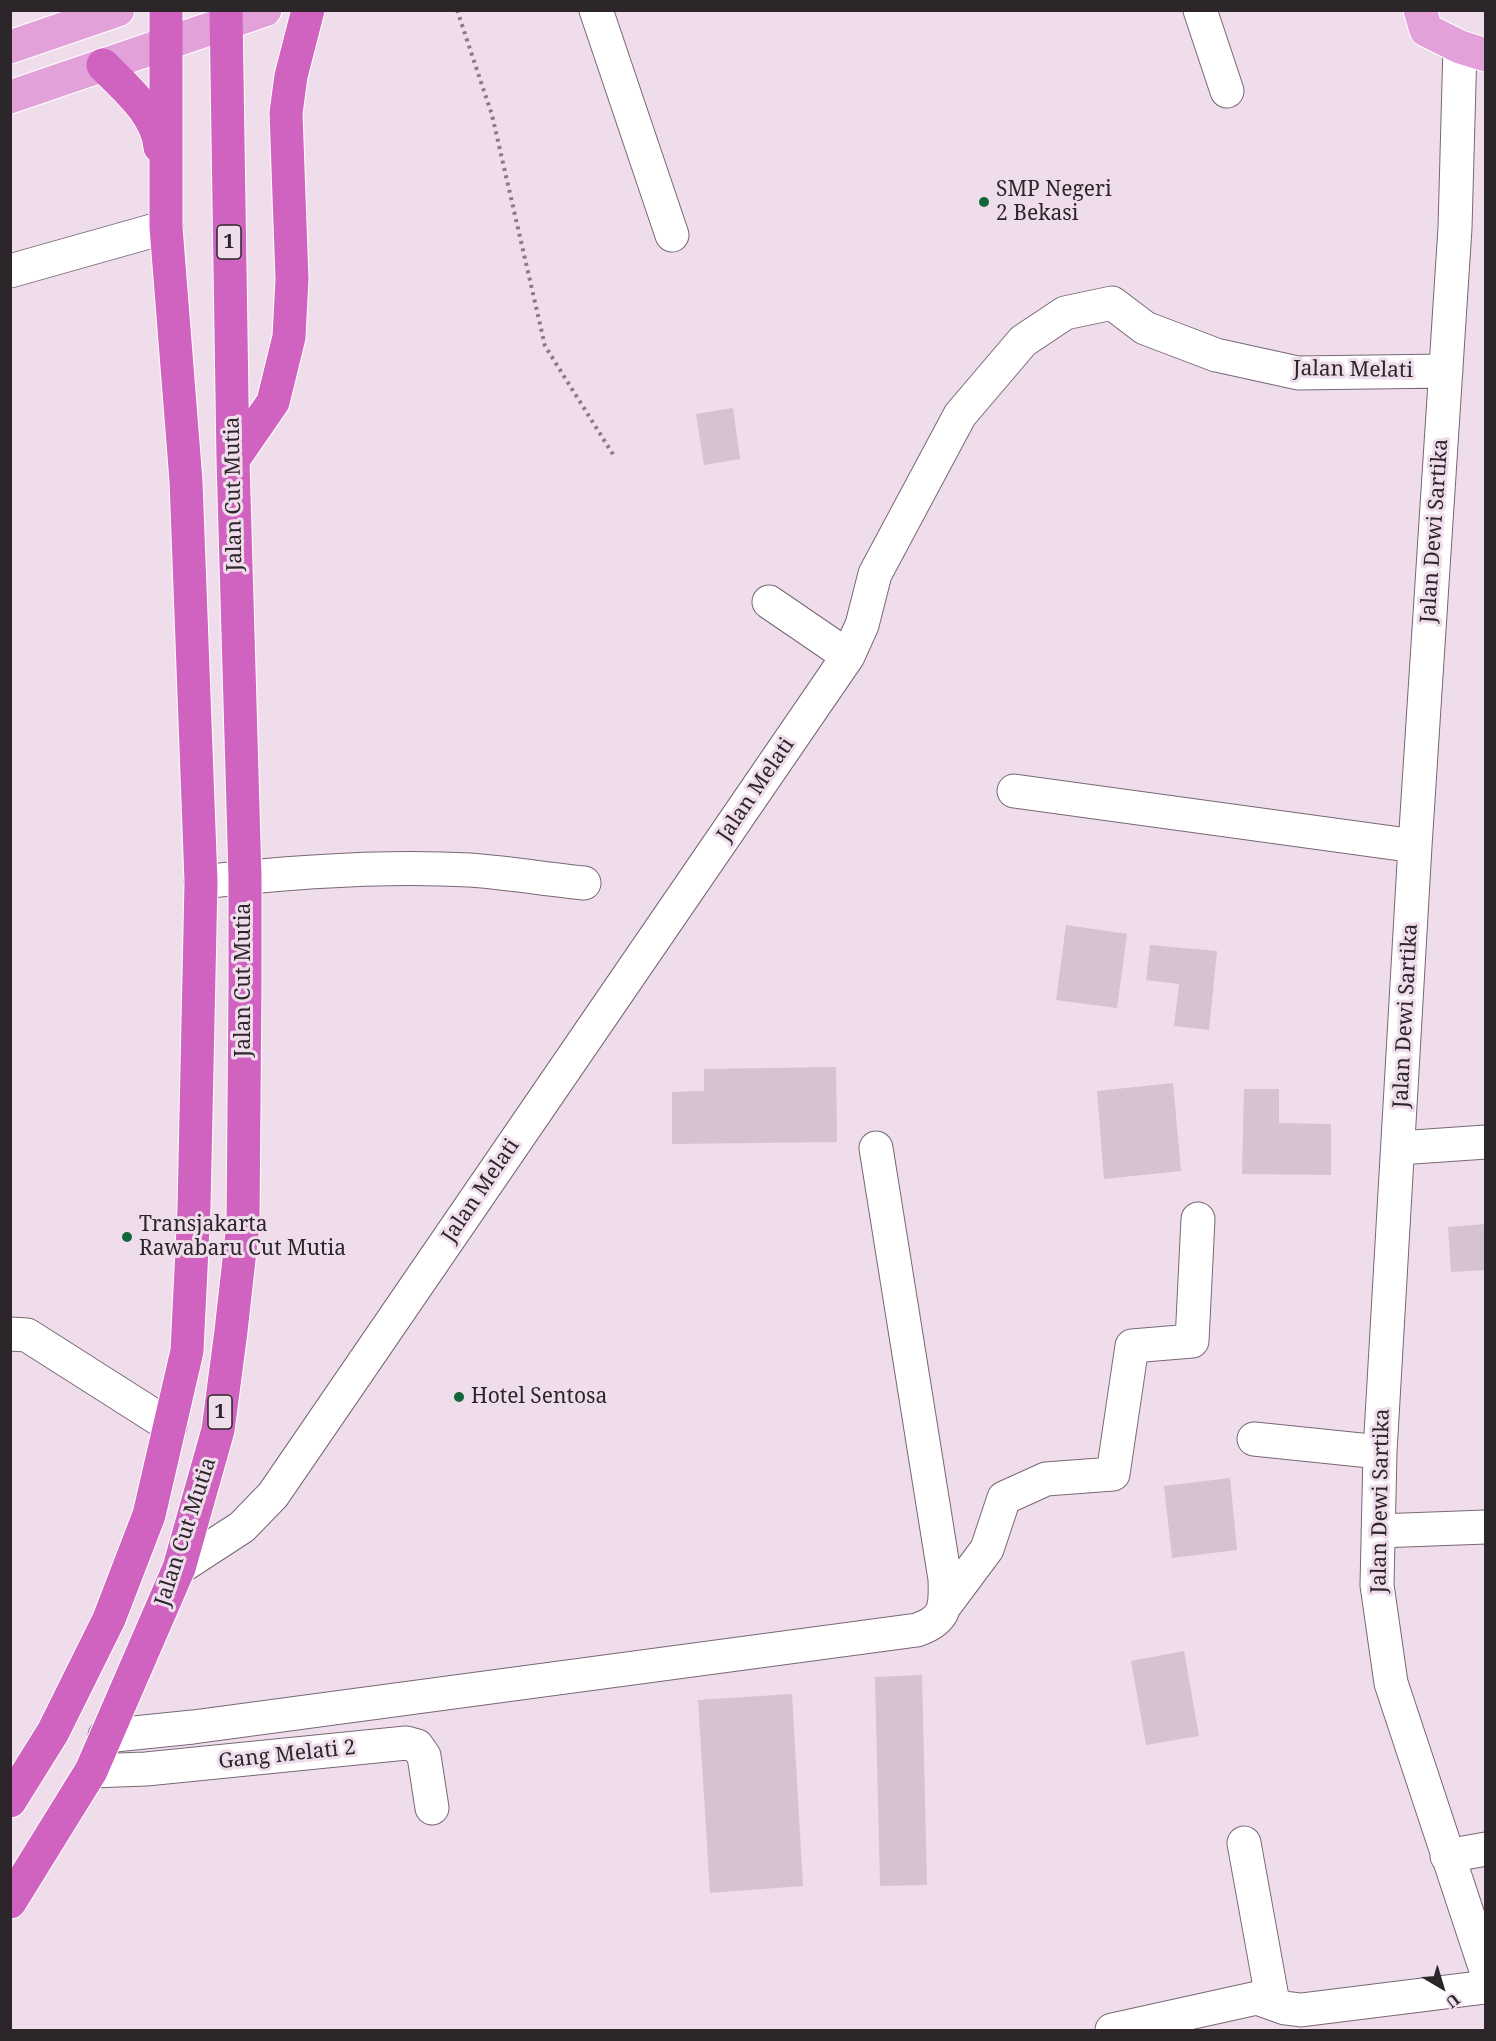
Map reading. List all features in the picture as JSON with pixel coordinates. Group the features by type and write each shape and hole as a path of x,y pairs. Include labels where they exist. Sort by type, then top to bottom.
{"highway":[{"name":"Jalan Cut Mutia","path":"10,1801 53,1732 109,1619 149,1515 187,1351 194,1208 201,882 186,481 166,227 166,10"},
{"path":"233,460 273,402 289,337 292,279 286,113 291,76 308,10"},
{"name":"Jalan Cut Mutia","path":"10,1902 91,1771 178,1568 218,1430 243,1224 244,877 233,460 226,17"},
{"path":"103,65 144,109 159,137 166,227"}],"main road":[{"path":"10,47 118,10"},
{"path":"10,97 165,44 226,17 265,10"},
{"path":"1420,10 1426,30 1473,51"}],"street":[{"path":"596,10 672,235"},
{"path":"1200,10 1227,91"},
{"name":"Jalan Dewi Sartika","path":"1473,51 1455,228 1414,846 1380,1452 1377,1585 1391,1683 1485,1970"},
{"path":"10,271 166,227"},
{"name":"Jalan Melati","path":"178,1568 242,1527 273,1495 848,656 862,625 874,574 960,415 1023,341 1065,313 1112,303 1145,328 1216,355 1298,372 1446,371"},
{"path":"769,602 848,656"},
{"path":"1014,791 1414,846"},
{"path":"201,882 244,877 363,870 470,870 584,883"},
{"path":"1398,1148 1485,1142"},
{"path":"876,1148 945,1579 946,1604"},
{"path":"105,1736 192,1727 917,1630 931,1625 940,1616 946,1604 987,1549 1004,1498 1046,1479 1113,1474 1132,1346 1192,1341 1198,1219"},
{"path":"10,1334 27,1335 170,1426"},
{"path":"1254,1439 1380,1452"},
{"path":"1378,1531 1485,1527"},
{"name":"Gang Melati 2","path":"91,1771 146,1769 406,1743 417,1746 424,1756 432,1809"},
{"path":"1244,1843 1273,2003"},
{"path":"1447,1856 1485,1850"},
{"path":"1112,2030 1257,1998 1286,2008 1300,2010 1485,1987"}],"path":[{"path":"457,10 492,115 545,346 614,456"}],"building":[{"path":"733,408 740,459 704,465 696,414"},
{"path":"1066,925 1127,934 1117,1008 1056,1000"},
{"path":"1150,945 1217,951 1209,1030 1174,1026 1179,984 1146,980"},
{"path":"836,1067 837,1142 672,1144 672,1092 704,1091 704,1069"},
{"path":"1173,1083 1181,1171 1104,1179 1097,1091"},
{"path":"1244,1089 1279,1089 1279,1123 1331,1124 1331,1175 1242,1174"},
{"path":"1486,1224 1486,1270 1451,1272 1448,1227"},
{"path":"1230,1478 1237,1550 1172,1558 1164,1486"},
{"path":"1184,1651 1199,1736 1146,1745 1131,1661"},
{"path":"922,1675 927,1885 880,1886 875,1677"},
{"path":"792,1694 803,1886 710,1893 698,1700"}],"place":[{"name":"SMP Negeri 2 Bekasi","path":"984,202"},
{"name":"Transjakarta Rawabaru Cut Mutia","path":"127,1237"},
{"name":"Hotel Sentosa","path":"459,1397"}]}
